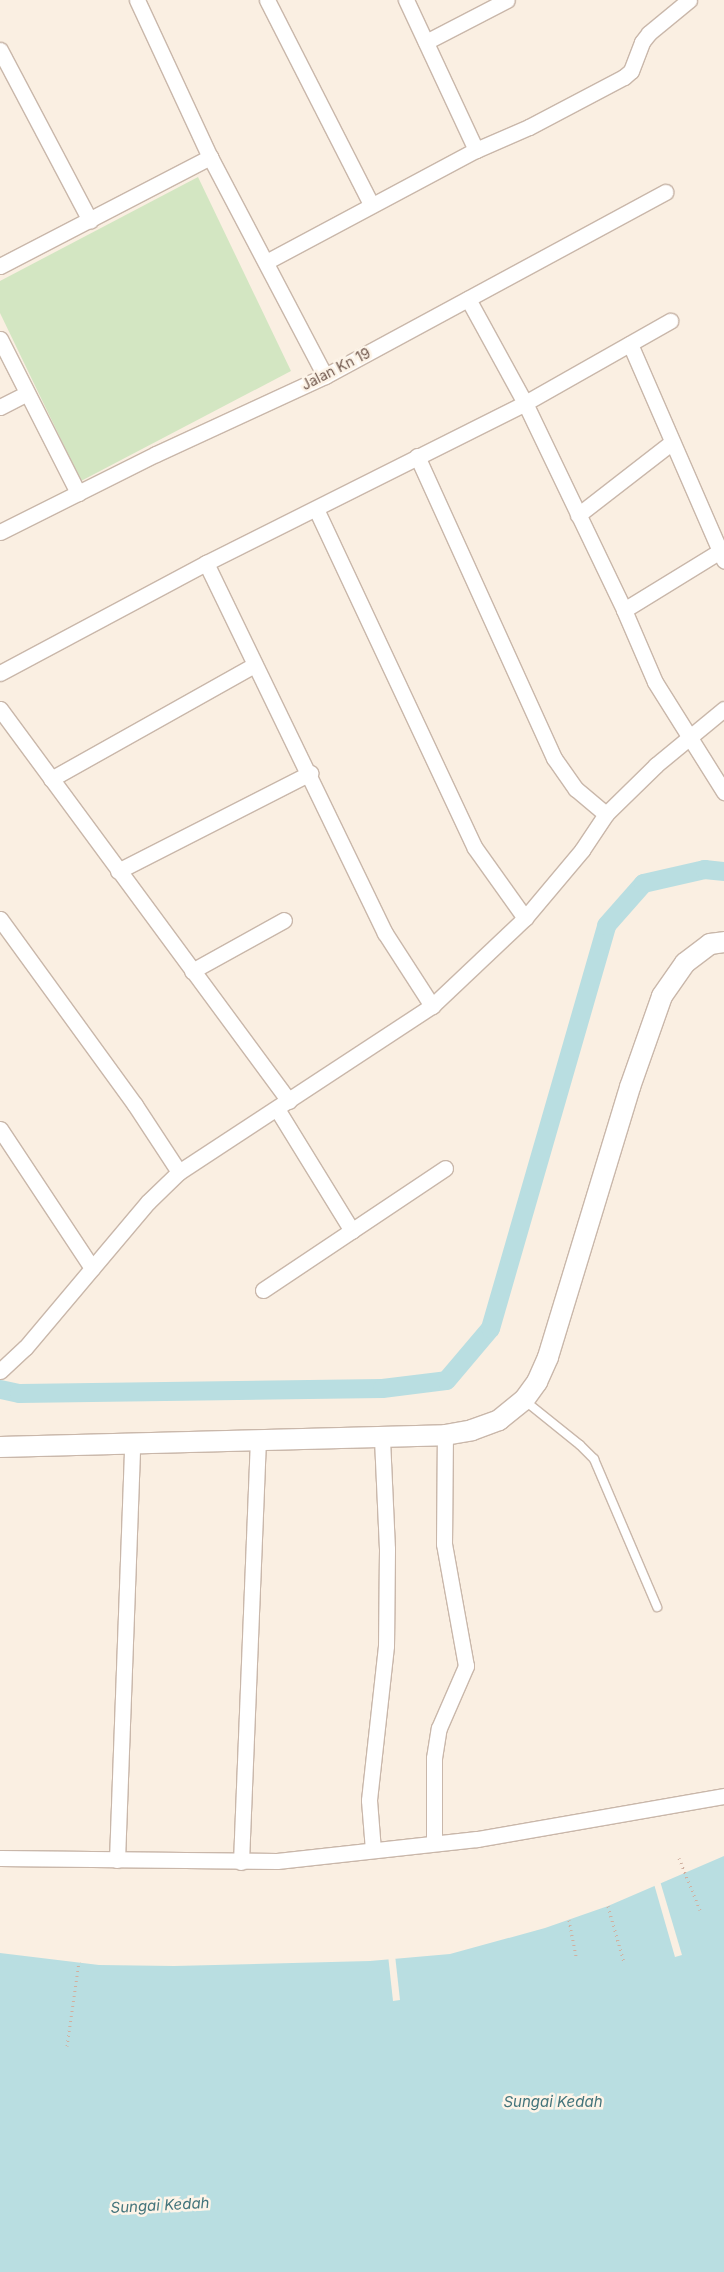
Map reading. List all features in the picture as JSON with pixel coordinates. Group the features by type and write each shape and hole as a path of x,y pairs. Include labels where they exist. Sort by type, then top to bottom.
{"main road":[{"path":"0,1447 132,1444 258,1438 445,1435 472,1430 499,1420 524,1400 537,1382 548,1357 630,1087 662,996 684,963 710,944 724,942"}],"street":[{"path":"136,0 210,157 325,376"},
{"path":"267,0 371,204"},
{"path":"406,0 476,150"},
{"path":"426,42 507,0"},
{"path":"266,262 371,204 476,150 529,127 624,77 631,71 642,42 649,33 689,0"},
{"path":"0,50 90,221"},
{"path":"0,266 90,221 210,157"},
{"name":"Jalan Kn 19","path":"0,532 325,376 665,192"},
{"path":"468,299 525,403 624,610 655,682 688,738 724,792"},
{"path":"0,673 206,563 525,403 670,321"},
{"path":"0,339 78,493"},
{"path":"624,610 722,556 630,344"},
{"path":"0,407 28,393"},
{"path":"578,515 672,442"},
{"path":"417,456 554,758 576,789 606,814"},
{"path":"316,509 476,848 524,918"},
{"path":"206,563 254,665 310,774 385,933 432,1006"},
{"path":"51,780 254,665"},
{"path":"0,709 192,971 283,1105 352,1231"},
{"path":"0,1371 24,1348 148,1202 179,1172 432,1006 524,918 582,850 606,814 688,738 724,709"},
{"path":"118,871 310,774"},
{"path":"0,919 179,1172"},
{"path":"192,971 284,920"},
{"path":"0,1129 92,1268"},
{"path":"263,1290 445,1168"},
{"path":"434,1841 434,1758 439,1728 466,1666 444,1544 445,1435"},
{"path":"373,1850 369,1800 386,1646 387,1549 382,1437"},
{"path":"241,1862 258,1438"},
{"path":"117,1860 132,1444"},
{"path":"0,1858 277,1861 434,1841 477,1838 724,1796"}],"lane":[{"path":"524,1400 580,1444 594,1459 657,1607"}],"path":[{"path":"679,1858 700,1910"},
{"path":"608,1906 624,1962"},
{"path":"569,1920 576,1956"},
{"path":"67,2046 78,1962"}],"green space":[{"path":"198,177 291,371 81,481 0,313 0,281"}],"water":[{"name":"Sungai Kedah","path":"724,1856 724,2272 0,2272 0,1953 99,1965 174,1966 370,1961 450,1954 545,1928 608,1906"}],"pier":[{"path":"660,1881 682,1955 675,1957 654,1884"},
{"path":"388,1955 395,1955 400,2000 393,2001"}],"waterway":[{"path":"0,1389 19,1393 382,1388 446,1380 490,1328 606,925 643,883 704,869 724,871"}]}
